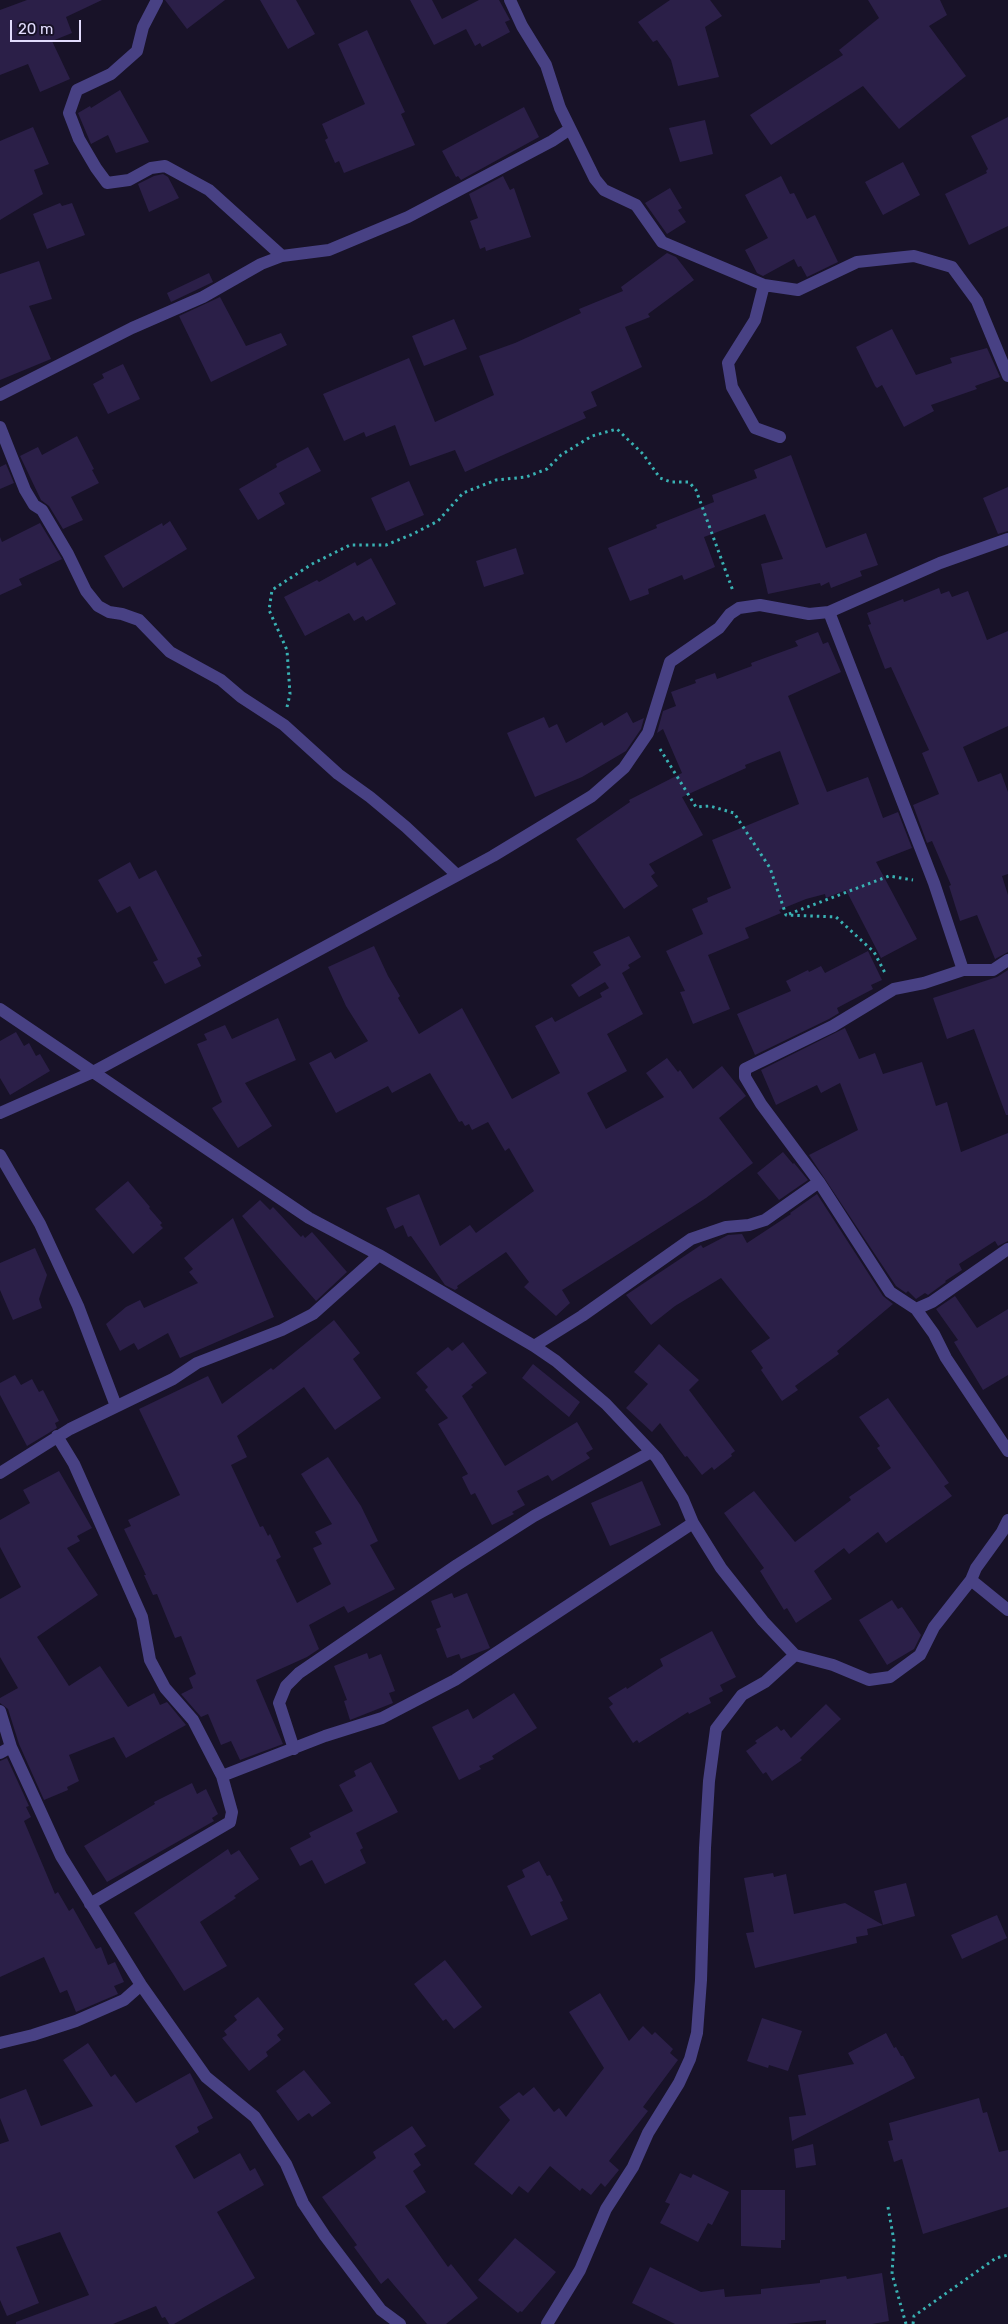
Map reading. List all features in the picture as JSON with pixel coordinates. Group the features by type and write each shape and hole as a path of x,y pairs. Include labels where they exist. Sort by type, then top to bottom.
{"street":[{"path":"157,0 143,27 137,51 111,74 77,90 69,113 79,139 107,183 129,180 151,168 165,166 209,190 282,256"},
{"path":"510,0 522,26 546,65 560,108 595,179 604,190 636,205 662,242 764,285 798,290 857,262 914,256 952,267 977,301 1008,376"},
{"path":"0,395 132,328 202,297 261,264 282,256 329,250 394,224 552,141 570,129"},
{"path":"764,285 755,320 728,362 732,387 754,428 780,437"},
{"path":"0,427 25,490 34,504 42,510 68,554 86,591 98,606 109,612 139,620 170,652 221,680 241,697 284,725 338,774 406,827 457,875"},
{"path":"0,1114 93,1072 493,856 592,796 624,768 648,732 670,662 719,628 730,614 739,608 760,605 808,614 829,612 940,563 1008,539"},
{"path":"829,612 934,883 963,970"},
{"path":"1008,960 993,970 963,970 894,989 833,1026 746,1069 745,1077 760,1104 819,1182 890,1292 916,1309 934,1334 946,1358 1008,1452"},
{"path":"0,1009 309,1218 379,1255 534,1346 556,1361 606,1404 651,1452 683,1498 693,1523 721,1568 763,1621 795,1655 833,1664 869,1680 890,1677 920,1655 934,1627 971,1580 976,1568 1002,1532 1008,1520"},
{"path":"0,1156 47,1240 78,1306 116,1406"},
{"path":"534,1346 582,1316 691,1240 726,1227 749,1225 765,1220 819,1182"},
{"path":"916,1309 932,1302 1008,1249"},
{"path":"0,1473 56,1436 173,1379 197,1363 282,1330 313,1314 379,1255"},
{"path":"56,1436 74,1464 142,1617 150,1660 165,1688 193,1720 222,1776 232,1812 230,1822 90,1904"},
{"path":"294,1749 279,1703 286,1686 299,1673 457,1565 534,1516 651,1452"},
{"path":"222,1776 382,1718 455,1680 693,1523"},
{"path":"971,1580 1008,1610"},
{"path":"547,2324 580,2270 606,2209 633,2167 648,2133 679,2083 697,2033 702,1980 704,1848 709,1781 716,1729 742,1695 765,1682 795,1655"},
{"path":"0,1711 6,1750 61,1856 141,1984 206,2077 255,2117 286,2164 303,2203 325,2236 381,2310 400,2324"},
{"path":"0,2043 76,2021 124,2000 141,1984"}],"path":[{"path":"284,725 290,694 287,650 269,610 272,590 312,564 350,545 386,544 414,534 438,521 463,493 496,480 526,477 547,469 561,455 592,436 617,429 643,454 660,478 671,482 689,482 696,490 739,608"},
{"path":"648,732 696,807 710,806 734,812 770,868 786,915"},
{"path":"786,915 889,876 934,883"},
{"path":"786,915 836,917 874,952 894,989"},
{"path":"888,2207 894,2241 892,2274 906,2324"},
{"path":"913,2324 914,2316 996,2258 1008,2255"}],"building":[{"path":"27,0 102,0 66,17 72,33 52,41 70,79 40,92 28,64 0,75 0,10"},
{"path":"165,0 225,0 187,29"},
{"path":"260,0 296,0 315,34 288,49"},
{"path":"410,0 432,0 442,19 479,0 499,0 510,20 505,22 510,32 482,47 480,43 475,46 466,29 434,45"},
{"path":"670,0 710,0 722,16 705,27 719,77 678,86 671,60 657,40 653,42 638,22"},
{"path":"868,0 940,0 947,15 929,26 966,76 899,129 863,86 771,145 750,115 843,55 839,50 879,18"},
{"path":"367,30 405,112 401,114 415,145 344,173 339,161 335,163 325,140 328,138 322,124 365,104 338,44"},
{"path":"120,90 149,142 116,153 108,135 91,144 78,113 90,106 91,108"},
{"path":"524,107 539,137 461,180 458,176 456,177 442,151"},
{"path":"1008,117 1008,226 969,245 945,194 987,173 988,169 971,136"},
{"path":"705,120 713,154 680,162 669,128"},
{"path":"33,127 49,164 34,170 43,194 0,220 0,141"},
{"path":"903,162 920,195 883,215 865,182"},
{"path":"163,174 168,177 179,198 149,212 138,184"},
{"path":"503,176 510,190 514,188 531,237 486,251 485,247 480,249 470,221 478,218 469,194"},
{"path":"781,176 790,194 794,193 807,219 815,215 838,262 807,277 801,266 798,267 794,259 763,276 757,273 745,250 768,238 745,195"},
{"path":"670,188 682,208 678,210 686,222 667,234 645,203"},
{"path":"60,203 62,206 72,203 85,235 47,249 33,214"},
{"path":"667,253 676,257 694,280 648,314 650,317 625,327 642,367 591,392 597,406 583,412 586,418 465,472 455,450 410,466 395,425 366,437 364,432 344,441 323,394 409,358 435,422 494,395 479,356 515,343 581,313 579,309 623,291 621,287"},
{"path":"39,261 52,299 29,306 51,359 0,380 0,274"},
{"path":"209,273 213,282 171,302 167,293"},
{"path":"220,297 246,346 281,333 287,345 211,382 179,316"},
{"path":"454,319 467,349 424,366 412,336"},
{"path":"892,329 916,375 952,363 950,358 987,348 1000,377 975,386 977,389 931,405 934,411 904,427 882,385 877,388 875,386 856,347"},
{"path":"123,364 140,399 108,414 93,384 104,378 102,374"},
{"path":"77,436 99,483 71,497 83,520 63,529 49,506 41,500 20,456 38,447 42,455"},
{"path":"308,447 321,471 279,493 285,504 258,520 239,489 277,467 276,464"},
{"path":"791,455 826,548 866,533 878,565 860,571 862,576 831,588 829,582 821,586 820,583 768,594 761,564 783,559 765,514 704,537 715,567 684,580 682,575 648,589 649,594 630,601 608,548 657,528 656,525 714,502 712,495 757,478 754,470"},
{"path":"6,464 14,483 0,489 0,467"},
{"path":"409,481 424,515 386,531 371,498"},
{"path":"1008,487 1008,531 998,534 983,498"},
{"path":"170,521 187,549 123,588 104,556 162,523 163,526"},
{"path":"40,523 62,559 19,579 22,585 0,595 0,537 2,542"},
{"path":"516,548 524,574 484,587 476,561"},
{"path":"371,558 396,604 366,621 363,616 354,621 349,613 305,636 284,597 317,580 319,582 355,562 357,566"},
{"path":"939,588 941,594 949,591 952,597 968,591 987,640 1008,631 1008,726 963,747 978,782 1001,773 1008,792 1008,874 1002,876 1008,895 1008,952 995,959 977,915 960,921 949,886 951,885 932,841 927,843 913,805 939,794 922,753 929,750 891,667 885,669 868,625 871,624 867,613 903,599 904,602"},
{"path":"818,632 823,644 828,642 841,672 788,696 827,792 868,777 883,818 898,812 912,848 876,862 917,939 881,958 846,890 826,898 825,894 806,899 779,910 781,913 745,928 749,938 708,955 730,1009 693,1024 680,992 685,991 666,951 703,934 692,909 708,902 707,898 731,888 712,840 799,804 780,751 745,765 746,768 682,797 703,835 649,864 655,873 651,876 658,886 624,909 576,839 630,802 629,800 682,773 663,729 657,733 663,711 676,706 671,692 696,683 695,680 715,673 717,679 752,666 751,663 798,646 795,641"},
{"path":"627,712 633,723 644,718 641,729 626,751 582,777 535,797 507,733 544,717 549,728 557,724 566,743 602,722 604,726"},
{"path":"130,862 139,879 156,870 202,956 197,958 201,966 165,984 153,962 158,960 130,906 117,913 98,880"},
{"path":"629,936 641,957 628,965 630,968 622,973 643,1014 607,1034 627,1071 587,1093 606,1129 664,1097 646,1073 667,1058 678,1072 680,1070 693,1089 722,1066 746,1096 719,1118 753,1163 706,1198 562,1290 570,1303 556,1316 524,1287 529,1282 506,1252 457,1286 458,1288 455,1290 445,1285 411,1236 408,1237 403,1225 395,1229 386,1208 419,1194 440,1246 470,1225 476,1233 534,1191 509,1148 505,1151 488,1122 472,1130 469,1124 465,1126 462,1121 459,1122 430,1073 392,1093 388,1086 336,1113 309,1063 331,1052 335,1059 368,1041 346,1006 328,967 374,946 400,996 398,998 419,1034 462,1008 512,1099 560,1073 535,1026 552,1017 555,1022 602,997 600,993 609,988 605,982 579,997 571,985 601,965 593,952"},
{"path":"868,951 882,980 871,985 873,989 837,1008 839,1013 829,1019 755,1055 737,1014 791,991 786,981 808,970 809,972 821,966 825,973"},
{"path":"1008,970 1008,1115 1006,1115 974,1029 947,1039 933,998 997,977"},
{"path":"278,1018 296,1060 245,1083 272,1126 238,1148 212,1108 222,1102 197,1044 207,1040 204,1034 225,1025 232,1039"},
{"path":"845,1028 859,1059 875,1053 883,1074 922,1062 936,1106 947,1102 961,1152 1008,1133 1008,1241 998,1246 995,1241 959,1264 962,1270 946,1282 928,1295 925,1293 916,1299 908,1291 906,1293 896,1286 809,1155 858,1130 840,1083 821,1093 817,1085 776,1105 761,1070"},
{"path":"16,1032 24,1046 29,1043 36,1056 40,1054 50,1071 10,1095 0,1078 0,1041"},
{"path":"783,1152 808,1180 779,1200 757,1173"},
{"path":"128,1181 162,1223 160,1225 163,1228 133,1254 95,1209"},
{"path":"817,1194 883,1296 893,1304 837,1351 839,1354 795,1386 798,1390 782,1401 761,1370 763,1368 751,1351 770,1338 721,1278 675,1306 651,1325 626,1295 701,1245 703,1248 728,1235 742,1234 747,1243"},
{"path":"260,1200 270,1210 273,1207 301,1237 303,1235 305,1238 312,1232 347,1272 316,1301 242,1216"},
{"path":"233,1218 274,1317 180,1358 168,1333 138,1350 134,1343 120,1351 106,1324 126,1307 140,1300 144,1308 198,1283 189,1272 193,1269 184,1258"},
{"path":"35,1248 47,1275 39,1299 42,1308 13,1320 0,1290 0,1263"},
{"path":"955,1296 977,1328 1008,1309 1008,1375 983,1390 954,1342 958,1340 936,1309"},
{"path":"334,1320 360,1353 353,1359 381,1398 335,1430 304,1387 237,1436 247,1457 231,1465 260,1527 263,1526 268,1536 270,1534 281,1557 276,1560 297,1603 331,1584 313,1548 322,1544 315,1532 332,1524 301,1474 328,1457 361,1506 378,1541 370,1545 395,1589 348,1613 344,1606 309,1625 319,1649 307,1657 256,1680 283,1744 240,1760 231,1741 221,1745 208,1714 201,1717 181,1694 193,1688 189,1678 196,1674 181,1636 175,1638 157,1594 153,1595 144,1575 146,1575 124,1529 131,1526 128,1520 180,1495 139,1409 208,1376 222,1404 271,1368 273,1370"},
{"path":"463,1342 487,1373 471,1385 473,1387 462,1396 505,1466 577,1422 593,1449 586,1453 590,1458 552,1481 548,1475 517,1491 525,1505 512,1512 514,1514 492,1525 475,1493 471,1495 462,1477 468,1474 438,1424 448,1418 425,1390 428,1387 416,1373 448,1347 452,1351"},
{"path":"659,1344 699,1380 689,1390 735,1451 731,1454 732,1456 714,1470 712,1467 702,1475 687,1456 685,1457 660,1423 652,1432 626,1408 648,1384 634,1372"},
{"path":"533,1364 580,1402 569,1417 522,1378"},
{"path":"15,1375 21,1385 32,1379 39,1392 43,1390 59,1421 55,1423 57,1428 27,1446 0,1395 0,1383"},
{"path":"888,1398 949,1483 944,1486 952,1496 886,1543 878,1532 849,1554 844,1548 814,1571 832,1599 796,1623 787,1608 784,1610 760,1571 764,1568 724,1513 754,1491 795,1542 851,1500 849,1497 891,1468 877,1448 880,1446 859,1417"},
{"path":"59,1471 92,1528 77,1536 80,1541 67,1548 98,1595 37,1637 69,1686 100,1666 128,1707 154,1693 160,1705 167,1702 186,1725 126,1758 114,1737 69,1755 79,1781 67,1787 68,1790 44,1800 19,1744 8,1709 0,1703 0,1698 18,1688 0,1657 0,1599 21,1587 0,1547 0,1520 30,1503 23,1490"},
{"path":"642,1481 661,1525 610,1546 591,1503"},
{"path":"452,1593 454,1598 467,1593 490,1648 461,1659 459,1654 447,1658 436,1629 441,1627 431,1601"},
{"path":"892,1600 898,1609 902,1607 921,1635 914,1649 887,1665 859,1620"},
{"path":"712,1631 736,1677 720,1685 723,1691 709,1698 711,1703 689,1714 688,1712 639,1743 637,1740 633,1743 609,1707 613,1704 608,1698 626,1687 627,1689 663,1666 660,1659"},
{"path":"367,1653 369,1659 381,1654 395,1691 389,1693 393,1703 350,1720 344,1701 347,1700 334,1666"},
{"path":"514,1693 537,1728 492,1756 494,1759 479,1766 481,1769 459,1780 432,1727 468,1709 473,1719"},
{"path":"826,1704 841,1719 800,1758 802,1760 772,1781 766,1772 763,1774 746,1751 757,1743 755,1741 777,1726 781,1731 784,1729 791,1738"},
{"path":"7,1758 29,1806 26,1807 31,1817 24,1821 55,1894 58,1892 69,1911 73,1908 96,1949 101,1947 108,1965 115,1962 124,1982 114,1986 118,1994 76,2012 67,1990 60,1993 44,1957 0,1977 0,1761"},
{"path":"371,1762 398,1812 356,1833 363,1848 360,1850 366,1863 325,1884 312,1860 300,1866 290,1848 311,1837 309,1833 353,1811 339,1785 356,1776 354,1771"},
{"path":"192,1783 197,1794 206,1789 218,1814 212,1818 214,1821 107,1882 84,1846 155,1804 154,1802"},
{"path":"228,1849 231,1855 239,1850 259,1879 234,1896 236,1898 200,1922 227,1966 184,1991 134,1913"},
{"path":"539,1861 547,1876 550,1875 563,1901 560,1902 568,1919 531,1936 507,1886 525,1877 522,1870"},
{"path":"773,1873 774,1877 786,1874 794,1914 845,1903 883,1925 867,1929 868,1935 856,1937 857,1943 755,1968 746,1933 754,1932 744,1878"},
{"path":"906,1883 915,1916 883,1925 874,1891"},
{"path":"997,1915 1007,1938 962,1959 951,1935"},
{"path":"445,1960 482,2007 454,2029 446,2019 443,2021 414,1984"},
{"path":"600,1993 629,2041 643,2026 652,2035 655,2032 673,2049 670,2053 678,2060 643,2107 648,2111 609,2161 619,2170 605,2187 601,2183 591,2195 582,2188 580,2191 550,2166 528,2193 519,2186 512,2195 474,2164 510,2120 499,2107 519,2092 523,2096 534,2087 554,2112 559,2108 566,2117 604,2068 569,2012"},
{"path":"258,1997 284,2029 277,2035 281,2040 266,2052 268,2056 249,2071 222,2038 227,2035 224,2031 237,2020 234,2016"},
{"path":"762,2018 802,2031 788,2071 769,2065 768,2068 747,2061"},
{"path":"886,2033 894,2048 896,2047 901,2056 903,2056 915,2078 792,2141 789,2117 806,2115 798,2075 854,2064 848,2053"},
{"path":"88,2043 111,2077 115,2074 136,2103 190,2073 213,2118 197,2127 199,2132 175,2146 194,2179 240,2153 250,2171 255,2168 264,2185 217,2212 255,2278 174,2324 169,2324 165,2317 162,2318 156,2306 113,2324 16,2324 16,2322 89,2295 60,2232 16,2247 39,2303 7,2316 0,2300 0,2144 9,2141 0,2118 0,2099 26,2089 41,2126 93,2106 63,2060"},
{"path":"304,2070 331,2103 312,2117 309,2113 298,2121 276,2091"},
{"path":"979,2098 983,2113 987,2112 999,2152 1008,2150 1008,2207 923,2234 902,2159 894,2162 888,2141 893,2140 889,2123"},
{"path":"412,2126 426,2146 414,2154 421,2165 413,2171 426,2192 405,2206 448,2267 451,2264 478,2298 446,2324 427,2324 388,2278 381,2284 354,2247 357,2245 322,2197 376,2158 373,2152"},
{"path":"813,2144 816,2165 796,2168 794,2149"},
{"path":"680,2173 691,2178 693,2174 729,2192 712,2225 708,2223 698,2242 660,2223 670,2204 665,2202"},
{"path":"741,2190 785,2190 785,2240 781,2240 781,2248 741,2246"},
{"path":"515,2238 556,2272 522,2312 518,2313 478,2280"},
{"path":"650,2267 701,2292 724,2289 725,2297 761,2294 761,2289 820,2283 820,2280 846,2276 847,2279 882,2273 889,2321 872,2324 826,2324 826,2320 787,2324 675,2324 632,2303"}]}
